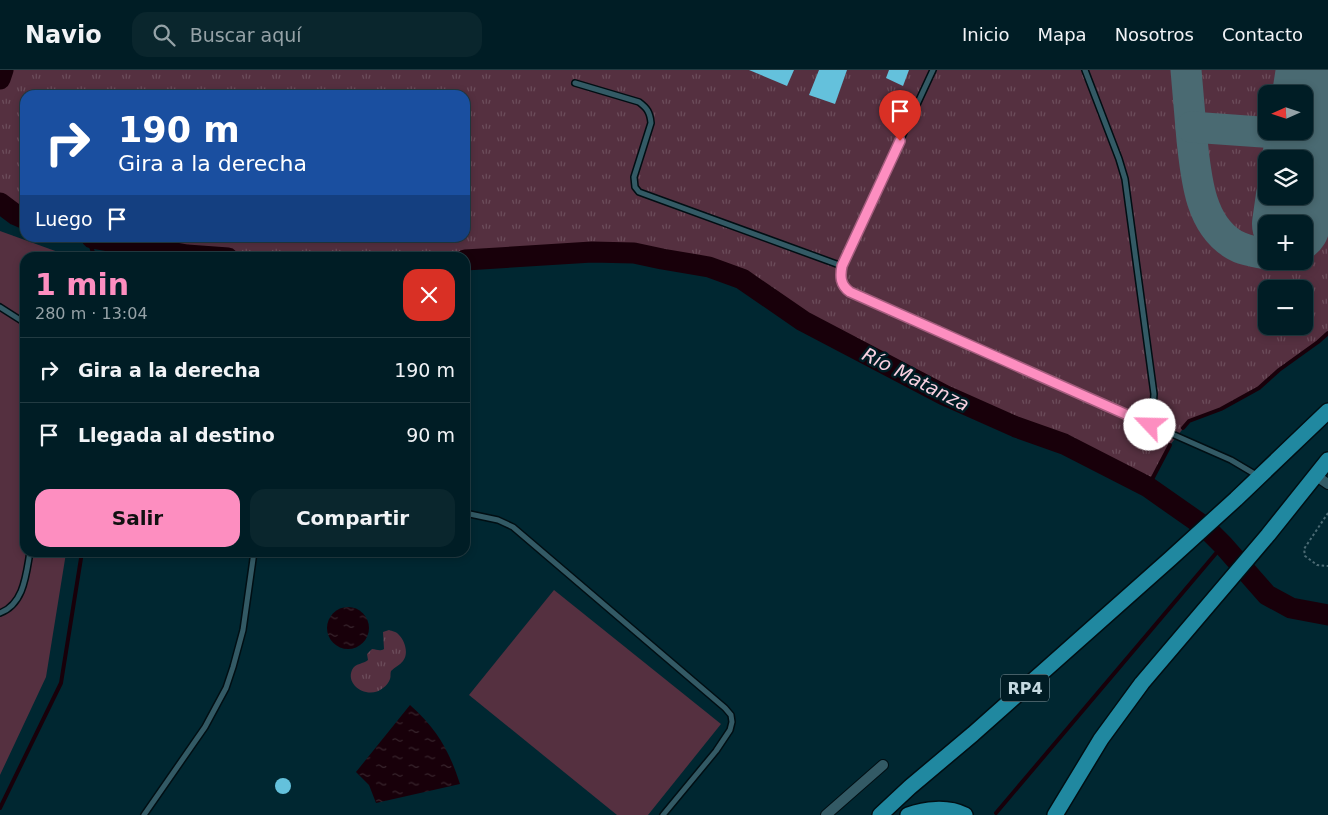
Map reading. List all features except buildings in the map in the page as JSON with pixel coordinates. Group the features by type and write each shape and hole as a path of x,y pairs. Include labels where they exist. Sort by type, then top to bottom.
{"main road":[{"name":"RP4","path":"880,815 1170,559 1328,411"},
{"path":"1055,815 1107,731 1142,683 1268,536 1328,460"},
{"path":"908,815 931,809 959,812 965,815"}],"street":[{"path":"1315,475 1328,484"},
{"path":"826,815 884,765"}],"lane":[{"path":"933,70 842,266 841,274 844,288 1231,460 1258,476"},
{"path":"1085,70 1119,159 1125,180 1154,394 1150,425"},
{"path":"575,83 639,102 647,108 651,123 634,177 635,187 639,192 842,266"},
{"path":"0,307 20,320"},
{"path":"470,515 498,520 513,527 731,715 730,730 716,751 663,815"},
{"path":"0,614 13,606 18,598 25,584 29,557"},
{"path":"144,815 205,727 226,688 234,667 243,630 253,557"}],"path":[{"path":"1328,513 1304,549 1305,556 1317,564 1328,566"}],"green space":[{"path":"3,70 1328,70 1328,333 1279,370 1259,388 1221,409 1189,421 1170,445 1148,487 1064,444 1016,427 944,395 803,321 742,279 709,267 634,253 592,252 470,260 470,252 170,252 114,242 470,242 470,90 20,90 20,217 0,203 0,79"},
{"path":"0,231 20,238 20,242 30,242 58,252 20,252 20,557 65,557 46,677 0,775"},
{"path":"554,590 721,724 648,815 617,815 469,695"},
{"path":"389,630 397,633 403,641 406,648 405,658 391,671 390,680 383,688 371,692 360,690 352,681 352,670 355,666 368,660 367,654 372,649 384,649 383,632"}],"water":[{"path":"348,607 363,613 369,628 363,643 348,649 333,643 327,628 333,613"},
{"path":"410,705 428,723 441,741 460,784 376,803 369,785 356,772"}],"waterway":[{"name":"Río Matanza","path":"0,79 3,70"},
{"name":"Río Matanza","path":"0,203 20,217"},
{"path":"89,242 93,252"},
{"name":"Río Matanza","path":"114,242 170,252"},
{"name":"Río Matanza","path":"470,260 592,252 634,253 709,267 742,279 803,321 944,395 1016,427 1064,444 1148,487 1205,527 1267,595 1291,608 1328,615"},
{"path":"1183,428 1189,421 1221,409 1259,388 1279,370 1328,333"},
{"path":"1148,487 1170,445"},
{"path":"996,813 1223,545"},
{"path":"0,808 61,683 81,557"}],"taxiway":[{"path":"1186,70 1195,168 1206,211 1213,224 1233,244 1258,252"},
{"path":"1191,127 1258,132"}],"runway":[{"path":"1302,150 1315,70"},
{"path":"1292,215 1294,205"}],"route":[{"path":"900,141 842,266 841,274 844,288 1150,425"}]}
